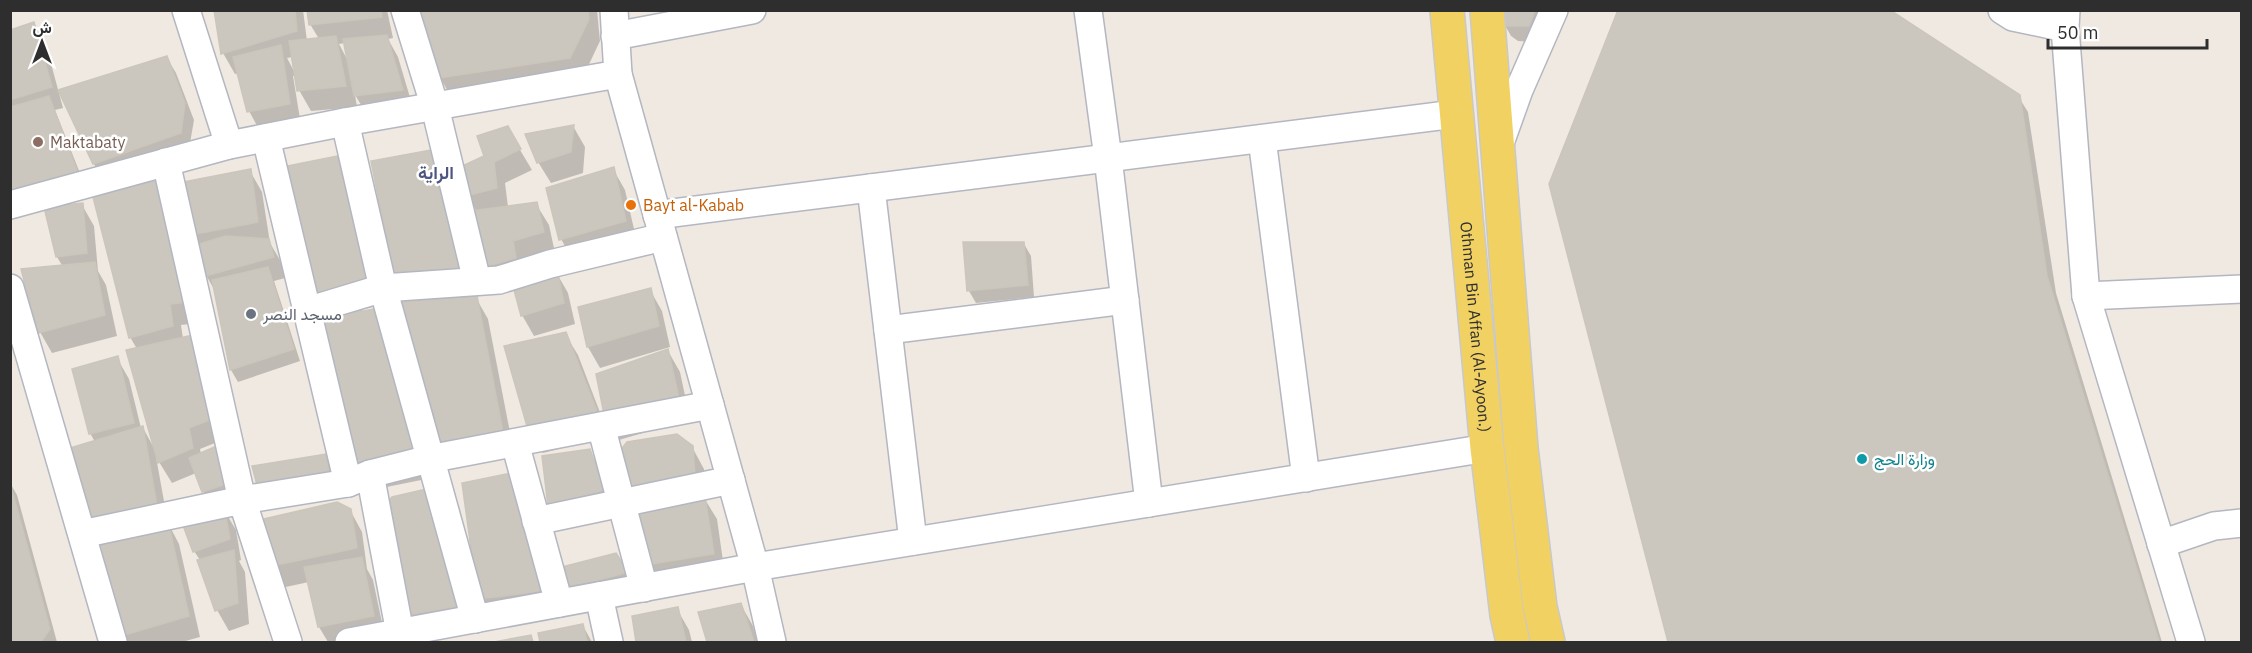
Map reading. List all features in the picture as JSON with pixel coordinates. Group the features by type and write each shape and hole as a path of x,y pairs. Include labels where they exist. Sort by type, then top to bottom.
{"main road":[{"name":"Othman Bin Affan (Al-Ayoon.)","path":"1447,10 1487,448 1507,615 1513,642"},
{"path":"1487,10 1521,448 1540,607 1548,642"}],"street":[{"path":"186,10 229,145"},
{"path":"405,10 435,107 477,281"},
{"path":"752,10 615,23 618,74 731,480 772,642"},
{"path":"1088,10 1149,503"},
{"path":"1498,150 1519,90 1554,10"},
{"path":"2002,10 2013,17 2066,19 2086,296 2161,544 2197,642"},
{"path":"10,205 229,145 618,74"},
{"path":"307,311 383,288 499,280 660,226 871,188 1455,114"},
{"path":"345,122 383,288 429,459 463,628"},
{"path":"266,138 307,311 359,479 400,633"},
{"path":"1262,139 1306,478"},
{"path":"166,162 242,500 288,642"},
{"path":"871,188 914,541"},
{"path":"10,288 113,642"},
{"path":"2086,296 2241,289"},
{"path":"888,330 1125,300"},
{"path":"82,534 242,500 359,479 429,459 710,405"},
{"path":"601,426 644,588"},
{"path":"515,443 559,603"},
{"path":"349,642 400,633 463,628 559,603 754,567 1487,448"},
{"path":"536,521 731,480"},
{"path":"2161,544 2214,526 2241,523"},
{"path":"599,596 609,642"}],"building":[{"path":"214,10 295,10 297,31 221,54"},
{"path":"307,10 381,10 382,17 309,25"},
{"path":"420,10 588,10 589,19 570,58 439,78"},
{"path":"1500,10 1535,10 1529,26 1508,26 1500,21"},
{"name":"وزارة الحج","path":"1618,10 1890,10 2020,95 2047,276 2159,642 1668,642 1549,184"},
{"path":"34,22 52,87 10,100 10,30"},
{"path":"387,35 403,90 354,96 343,39"},
{"path":"336,36 346,86 297,91 289,41"},
{"path":"281,45 290,104 247,112 233,57"},
{"path":"167,56 185,103 181,133 93,164 58,90"},
{"name":"Maktabaty","path":"49,96 79,176 10,194 10,107"},
{"path":"574,125 571,152 537,163 525,134"},
{"path":"508,126 521,149 494,162 497,188 466,196 456,169 484,156 477,136"},
{"path":"436,149 464,274 394,277 371,161"},
{"path":"337,156 373,282 314,300 287,166"},
{"path":"614,167 626,221 559,240 546,188"},
{"path":"251,169 258,222 190,235 183,182"},
{"path":"157,180 189,302 170,304 173,326 129,338 93,197"},
{"path":"537,202 544,232 513,241 516,258 481,268 471,211"},
{"path":"83,203 87,253 56,257 44,207"},
{"path":"225,236 269,239 274,257 205,276 193,246"},
{"path":"963,242 1024,242 1028,285 967,291"},
{"path":"95,262 105,315 38,333 21,269"},
{"name":"مسجد النصر","path":"268,267 294,349 230,370 212,280"},
{"path":"557,270 564,303 521,316 513,286"},
{"path":"651,288 659,326 587,347 578,307"},
{"path":"477,296 503,432 437,448 402,302"},
{"path":"379,308 415,458 359,469 319,319"},
{"path":"566,332 598,414 529,433 504,346"},
{"path":"198,334 214,418 189,428 193,448 158,463 126,350"},
{"path":"668,349 679,398 605,419 596,374"},
{"path":"118,356 134,423 89,434 72,369"},
{"path":"143,426 157,506 88,518 70,448"},
{"path":"677,434 693,446 695,476 629,492 615,457 627,442"},
{"path":"219,445 229,483 202,492 189,458"},
{"path":"590,449 604,490 548,506 542,456"},
{"path":"326,454 329,474 258,489 252,466"},
{"path":"516,472 544,591 478,599 462,483"},
{"path":"10,483 50,629 41,642 10,642"},
{"path":"427,489 462,606 407,615 382,510 392,497"},
{"path":"705,497 714,554 646,565 635,504"},
{"path":"337,502 351,509 357,548 267,567 259,531 264,519"},
{"path":"224,507 230,539 193,552 181,520"},
{"path":"168,521 189,616 121,636 96,539"},
{"path":"234,550 238,603 215,611 197,560"},
{"path":"616,553 628,572 568,589 558,568"},
{"path":"362,557 374,616 318,627 304,567"},
{"path":"741,603 754,642 707,642 698,612"},
{"path":"678,607 686,642 636,642 632,616"},
{"path":"583,624 587,642 540,642 538,633"},
{"path":"531,635 533,642 494,642"}],"place":[{"name":"Maktabaty","path":"38,142"},
{"name":"Bayt al-Kabab","path":"631,205"},
{"name":"مسجد النصر","path":"251,314"},
{"name":"وزارة الحج","path":"1862,459"}],"district":[{"name":"الراية","path":"436,172"}]}
